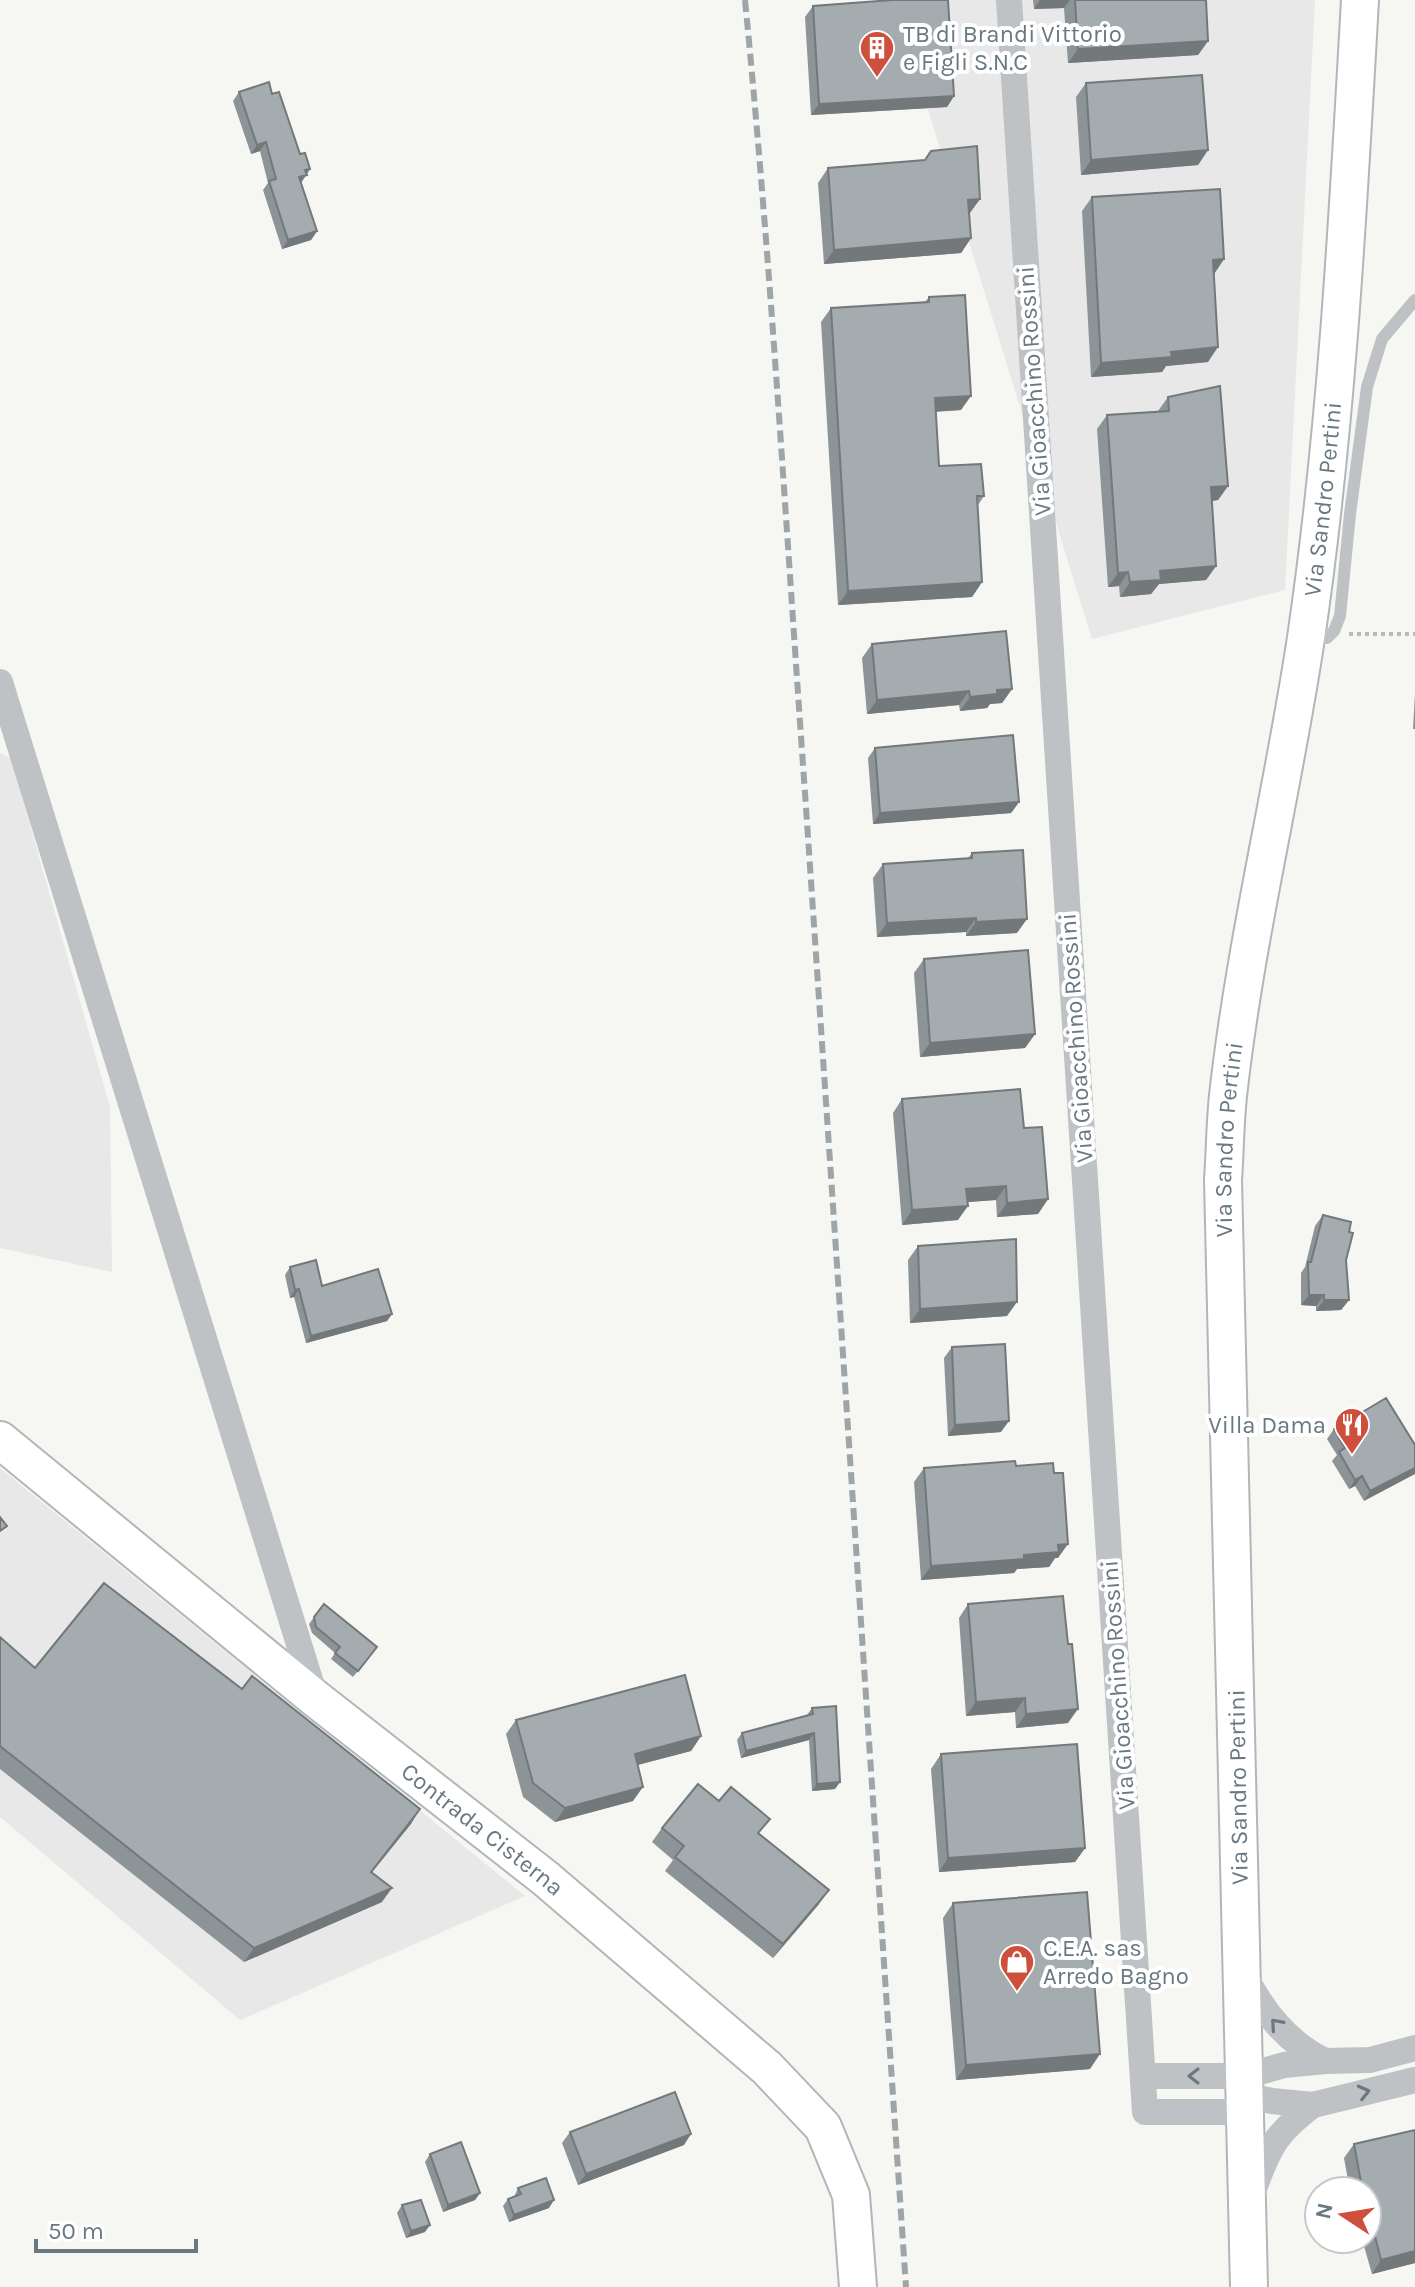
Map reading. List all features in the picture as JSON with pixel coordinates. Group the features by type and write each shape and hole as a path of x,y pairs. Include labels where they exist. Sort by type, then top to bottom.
{"main road":[{"name":"Via Sandro Pertini","path":"1249,2287 1223,1180 1236,1032 1320,635 1324,498 1340,329 1360,0"},
{"name":"Contrada Cisterna","path":"0,1440 316,1699 545,1878 767,2068 823,2127 851,2195 858,2287"}],"street":[{"name":"Via Gioacchino Rossini","path":"1009,0 1145,2112 1245,2094"},
{"path":"0,682 316,1699"},
{"path":"1242,1972 1258,2002 1280,2030 1305,2051 1325,2061"},
{"path":"1245,2094 1284,2065 1370,2060 1415,2048"},
{"path":"1143,2076 1272,2101 1313,2105 1415,2080"},
{"path":"1247,2208 1275,2139 1313,2105"}],"lane":[{"path":"1320,635 1340,616 1367,387 1382,339 1415,300"}],"path":[{"path":"1320,635 1415,634"}],"shaded area":[{"path":"894,0 1315,0 1285,590 1092,639"},
{"path":"0,753 11,758 110,1107 112,1272 0,1248"},
{"path":"0,1468 525,1896 240,2020 0,1817"}],"building":[{"name":"TB di Brandi Vittorio e Figli S.N.C","path":"892,0 948,0 954,96 819,104 813,6"},
{"path":"1075,0 1206,0 1208,41 1078,49"},
{"path":"1202,75 1208,150 1091,160 1086,83"},
{"path":"269,82 272,94 279,92 300,154 305,153 310,169 305,170 307,175 299,177 317,231 288,240 269,181 276,179 266,142 257,145 239,92"},
{"path":"977,146 980,199 968,200 971,238 834,250 828,168 925,160 931,151"},
{"path":"1220,189 1224,259 1213,260 1218,347 1171,352 1172,357 1101,363 1092,197"},
{"path":"965,295 971,396 935,398 939,466 981,464 984,496 977,496 982,582 848,591 831,308 929,302 929,297"},
{"path":"1220,386 1228,486 1211,487 1216,566 1160,571 1161,580 1130,582 1128,572 1118,573 1107,415 1169,411 1168,397"},
{"path":"1006,631 1012,689 970,697 969,691 877,700 872,644"},
{"path":"1013,735 1019,802 880,813 875,748"},
{"path":"1023,850 1027,919 976,922 976,918 887,923 883,864 972,858 972,853"},
{"path":"1028,950 1035,1034 930,1043 924,959"},
{"path":"1020,1089 1024,1128 1042,1127 1048,1199 1007,1203 1006,1186 966,1189 968,1206 912,1210 902,1099"},
{"path":"1323,1215 1351,1222 1349,1232 1353,1233 1346,1260 1349,1300 1324,1300 1324,1295 1309,1295 1308,1262 1311,1262"},
{"path":"1016,1239 1017,1302 920,1309 918,1246"},
{"path":"316,1260 322,1286 378,1269 392,1314 311,1336 290,1267"},
{"path":"1005,1344 1009,1421 955,1425 952,1347"},
{"path":"1386,1398 1415,1445 1415,1468 1370,1491 1362,1476 1355,1480 1339,1452 1345,1448 1334,1429"},
{"path":"1015,1461 1016,1466 1053,1463 1054,1473 1063,1473 1068,1544 1058,1545 1059,1552 1024,1555 1024,1559 931,1566 924,1468"},
{"path":"0,1517 7,1526 0,1531"},
{"path":"104,1583 242,1689 252,1676 420,1809 371,1872 392,1888 254,1948 0,1746 0,1637 35,1668"},
{"path":"1063,1596 1068,1644 1072,1644 1078,1709 1026,1714 1025,1698 976,1702 968,1604"},
{"path":"324,1604 377,1647 358,1671 335,1653 340,1647 316,1627 314,1617"},
{"path":"685,1675 701,1736 635,1754 643,1787 565,1808 533,1783 516,1720"},
{"path":"836,1706 840,1782 817,1784 814,1733 746,1751 742,1733 813,1714 812,1708"},
{"path":"1077,1744 1085,1848 948,1858 941,1754"},
{"path":"698,1784 719,1801 731,1787 770,1819 758,1833 829,1890 783,1944 675,1857 684,1846 662,1828"},
{"name":"C.E.A. sas Arredo Bagno","path":"1087,1892 1100,2054 966,2065 953,1903"},
{"path":"675,2092 691,2134 586,2174 570,2132"},
{"path":"1415,2130 1415,2251 1381,2260 1383,2175 1360,2175 1354,2144"},
{"path":"461,2142 480,2193 448,2205 430,2154"},
{"path":"546,2178 554,2200 514,2215 508,2199 521,2194 518,2188"},
{"path":"421,2200 430,2225 411,2231 402,2205"}],"railway":[{"path":"745,0 778,396 906,2287"}],"place":[{"name":"TB di Brandi Vittorio e Figli S.N.C","path":"877,79"},
{"name":"Villa Dama","path":"1352,1456"},
{"name":"C.E.A. sas Arredo Bagno","path":"1017,1993"}]}
